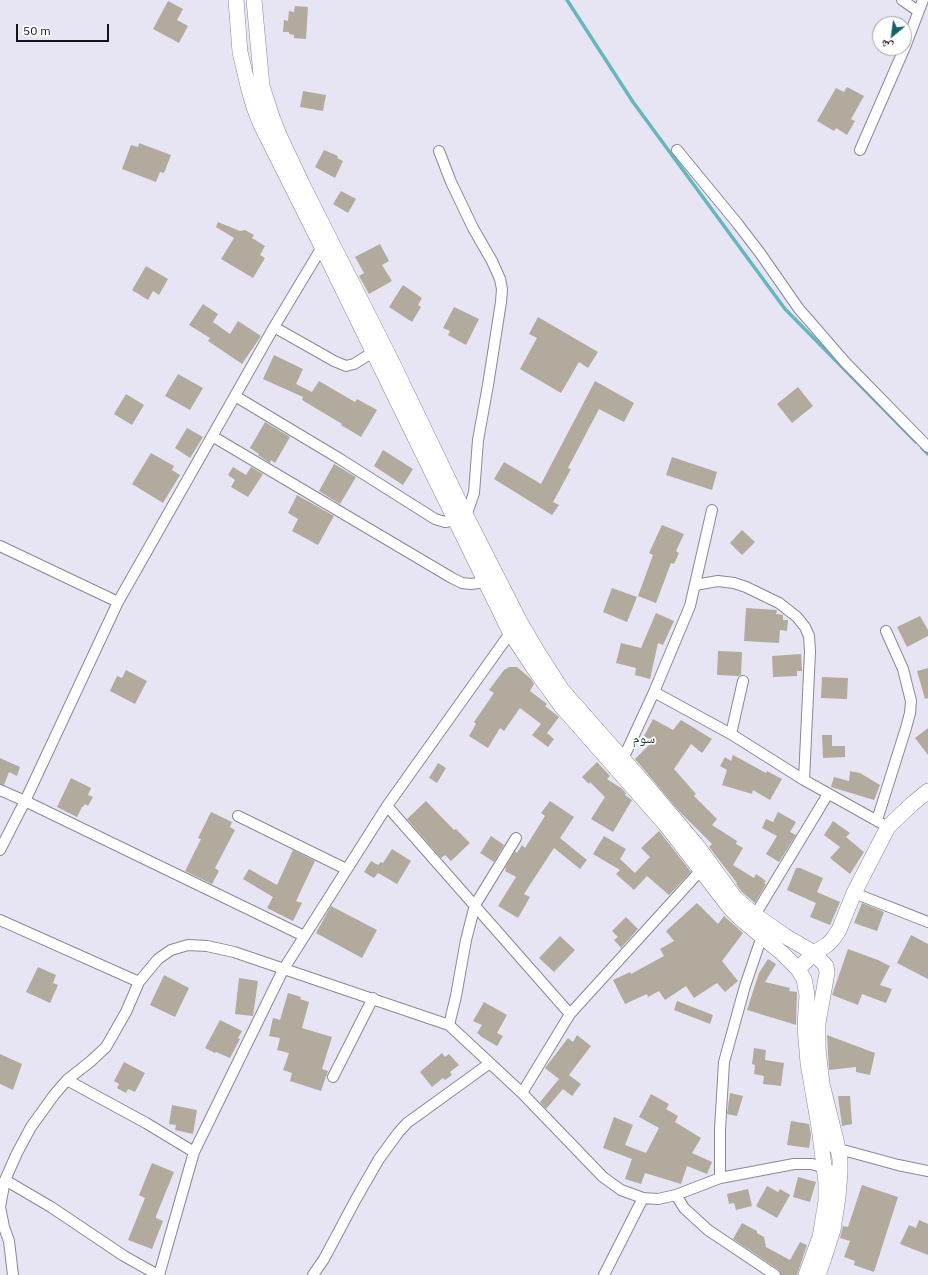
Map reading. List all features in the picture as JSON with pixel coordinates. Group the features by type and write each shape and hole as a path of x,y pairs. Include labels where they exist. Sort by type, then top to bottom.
{"main road":[{"path":"236,0 240,52 255,88 272,117 304,188 392,360 461,518 486,582 515,627 537,651 562,690 684,830 736,898 755,915 785,936 814,953 823,962 828,973 818,1018 818,1049 822,1084 838,1149 840,1173 833,1230 818,1275"},
{"path":"254,0 254,107 261,126 373,352 461,518 533,667 562,707 666,825 730,908 798,969 804,979 808,995 806,1036 808,1063 825,1167 826,1201 820,1237 806,1275"},
{"path":"798,969 814,953 827,945 839,930 883,823 928,791"}],"street":[{"path":"902,0 918,11"},
{"path":"860,150 895,71 923,0"},
{"path":"677,150 755,247 808,320 845,362 928,448"},
{"path":"235,396 340,459 440,522 461,518 474,493 478,440 502,302 502,289 500,279 492,261 473,228 451,182 440,151"},
{"path":"0,850 25,801 118,602 274,327 322,247"},
{"path":"274,327 334,361 346,366 354,364 373,352"},
{"path":"212,436 452,578 471,584 486,582"},
{"path":"623,759 654,692 690,606 712,510"},
{"path":"0,546 118,602"},
{"path":"696,585 718,581 734,583 746,587 779,603 797,617 805,626 809,636 810,652 804,780"},
{"path":"5,1180 51,1207 124,1256 159,1275 194,1152 283,970 387,806 515,627"},
{"path":"654,692 731,734 828,794 883,823 910,713 911,701 903,669 886,631"},
{"path":"731,734 743,681"},
{"path":"0,790 304,936"},
{"path":"755,915 828,794"},
{"path":"387,806 570,1014"},
{"path":"238,816 346,870"},
{"path":"449,1025 466,940 475,905 516,838"},
{"path":"522,1093 570,1014 701,870"},
{"path":"854,893 928,922"},
{"path":"0,920 139,982"},
{"path":"720,1178 720,1129 724,1062 743,992 762,936"},
{"path":"13,1275 9,1241 4,1227 0,1207 5,1180 31,1127 40,1113 67,1080 106,1047 126,1012 139,982 158,959 171,950 188,945 207,946 234,952 283,970 373,998 449,1025 522,1093 603,1177 621,1190 643,1198 658,1199 676,1195 720,1178 794,1164 812,1164 840,1173"},
{"path":"333,1077 373,998"},
{"path":"313,1275 324,1259 379,1159 398,1132 407,1123 490,1063"},
{"path":"67,1080 146,1123 194,1152"},
{"path":"821,1144 898,1165 928,1170"},
{"path":"676,1195 684,1208 708,1230 775,1275"},
{"path":"604,1275 643,1198"}],"building":[{"path":"168,1 183,9 177,20 188,26 179,43 153,29"},
{"path":"295,6 308,7 306,39 294,38 294,35 289,34 289,32 283,32 284,20 288,21 289,11 294,12"},
{"path":"847,87 864,96 851,119 855,121 847,135 836,128 834,131 817,121 836,88 844,92"},
{"path":"303,91 326,95 323,111 300,107"},
{"path":"139,143 171,155 164,173 160,172 156,182 122,169 131,145 138,147"},
{"path":"324,150 338,156 337,158 343,161 335,178 315,167"},
{"path":"341,191 356,199 348,213 333,204"},
{"path":"218,222 240,231 245,230 254,235 252,238 265,246 260,255 265,258 253,278 221,259 234,238 216,227"},
{"path":"380,244 389,261 382,265 392,281 369,294 359,276 364,273 355,257"},
{"path":"146,266 168,279 159,295 153,291 148,300 132,290"},
{"path":"403,285 422,298 418,305 421,307 412,322 389,307"},
{"path":"203,304 218,314 213,322 230,334 238,321 261,336 242,364 208,341 210,338 189,325"},
{"path":"454,307 479,319 466,345 448,335 450,331 443,328"},
{"path":"538,317 598,352 588,368 579,362 561,393 520,369 537,338 529,334"},
{"path":"274,355 303,369 296,384 312,392 319,381 355,402 357,399 377,410 361,437 302,400 303,397 263,379"},
{"path":"178,374 203,388 190,410 165,396"},
{"path":"595,381 634,403 624,422 599,409 568,468 571,469 553,502 559,505 552,515 494,479 504,462 541,484"},
{"path":"798,387 813,406 792,423 777,404"},
{"path":"126,394 144,405 132,425 114,414"},
{"path":"265,422 290,437 275,463 271,460 270,463 250,448"},
{"path":"187,428 203,437 190,458 175,448"},
{"path":"383,450 413,469 403,485 374,466"},
{"path":"151,453 174,466 172,470 180,475 163,503 132,484"},
{"path":"672,457 717,472 712,490 666,475"},
{"path":"334,464 356,477 340,504 319,491"},
{"path":"233,467 246,475 251,467 263,474 248,497 231,487 235,480 228,475"},
{"path":"297,495 334,516 318,545 292,531 298,519 288,513"},
{"path":"662,525 684,534 676,551 679,553 674,564 671,563 656,603 638,596 653,555 649,553"},
{"path":"742,530 755,542 742,555 730,543"},
{"path":"612,588 637,597 627,622 603,612"},
{"path":"746,608 777,610 776,614 783,615 783,620 788,620 787,631 780,630 779,643 744,641"},
{"path":"656,613 674,621 663,645 658,643 650,679 635,675 636,668 616,663 621,643 641,648"},
{"path":"920,616 928,630 928,636 907,647 897,627"},
{"path":"718,651 742,652 741,675 717,675"},
{"path":"801,654 802,671 797,671 797,676 773,677 772,656"},
{"path":"509,667 517,667 531,679 534,684 530,691 547,704 545,706 559,717 547,733 554,739 548,747 532,735 541,724 520,708 504,731 500,728 488,748 469,736 476,724 474,722 494,693 489,690 504,670"},
{"path":"928,668 928,698 925,699 917,671"},
{"path":"126,670 147,681 135,704 110,691 117,676 122,678"},
{"path":"822,677 848,678 847,699 821,698"},
{"path":"653,719 673,730 681,720 712,739 702,753 691,744 674,769 696,794 694,796 717,819 712,825 737,841 736,844 743,848 733,865 754,878 756,874 766,881 764,883 766,884 755,903 742,892 736,884 737,883 709,847 712,844 678,810 635,759 653,741 644,736"},
{"path":"928,728 928,755 915,738"},
{"path":"822,735 832,735 832,746 845,746 845,757 823,758"},
{"path":"733,755 766,773 767,771 782,779 770,800 753,790 752,794 722,785 727,770 720,766 725,757 731,761"},
{"path":"0,758 20,767 17,776 9,772 4,785 0,784"},
{"path":"597,762 610,776 607,779 621,788 626,793 625,795 632,800 613,832 591,819 605,797 590,782 589,784 582,777"},
{"path":"438,763 446,768 437,783 429,778"},
{"path":"850,771 860,773 880,785 874,800 831,787 834,777 849,781"},
{"path":"71,778 91,788 88,795 93,797 88,806 85,804 82,807 77,817 57,807"},
{"path":"426,801 454,830 456,829 470,843 451,861 445,855 441,858 407,819"},
{"path":"550,801 574,817 560,838 587,860 580,869 554,848 524,894 530,897 518,918 498,906 516,877 505,871 505,868 515,851 517,853 522,845 525,848 545,816 541,813"},
{"path":"211,812 232,822 230,827 235,830 215,868 219,871 212,884 185,871 201,839 198,838"},
{"path":"778,812 796,822 790,832 796,835 779,862 766,854 777,836 762,828 766,819 773,822"},
{"path":"833,821 850,833 846,837 864,852 850,874 830,858 840,847 824,835"},
{"path":"659,831 691,872 669,895 647,876 634,890 616,874 620,870 593,854 604,836 626,849 620,859 635,873 650,857 641,848"},
{"path":"491,836 504,845 494,862 480,853"},
{"path":"392,849 411,861 397,884 378,873 374,878 364,872 371,861 378,865 381,862 383,863"},
{"path":"293,850 315,861 296,901 302,903 293,921 267,908 273,897 243,879 249,869 277,885"},
{"path":"796,868 800,868 823,878 817,892 840,902 830,925 810,917 816,903 787,890"},
{"path":"697,903 718,924 724,916 743,933 722,961 738,981 725,992 717,983 694,998 686,986 665,1000 659,991 648,997 647,994 625,1004 613,980 630,972 631,974 664,956 660,949 674,941 666,931"},
{"path":"862,903 884,912 877,931 854,923"},
{"path":"331,906 377,930 362,958 316,933"},
{"path":"626,917 638,929 621,948 614,940 618,937 612,931"},
{"path":"911,935 928,944 928,979 897,963"},
{"path":"560,936 575,950 554,972 539,958"},
{"path":"848,949 890,966 880,985 892,989 886,1003 862,994 858,1005 832,995"},
{"path":"768,959 776,964 765,982 790,988 789,991 797,992 796,1025 747,1010 759,973"},
{"path":"38,967 56,975 53,983 58,985 50,1003 26,992"},
{"path":"164,975 189,988 175,1017 150,1005"},
{"path":"239,978 258,981 253,1016 235,1014"},
{"path":"288,993 301,997 300,999 309,1002 302,1028 332,1037 322,1069 328,1071 321,1091 290,1081 292,1073 283,1070 289,1053 277,1050 280,1038 269,1036 273,1018 280,1020"},
{"path":"677,1001 713,1015 710,1024 674,1010"},
{"path":"484,1002 507,1015 497,1033 503,1036 497,1046 477,1033 482,1025 473,1021"},
{"path":"220,1020 242,1031 238,1038 240,1039 230,1058 205,1048"},
{"path":"577,1035 591,1046 569,1075 581,1084 572,1096 563,1089 546,1109 540,1102 559,1079 545,1068 568,1038 573,1042"},
{"path":"827,1035 875,1053 870,1075 856,1072 856,1067 829,1070"},
{"path":"754,1048 766,1050 765,1060 784,1063 781,1086 763,1084 764,1076 754,1074 755,1065 752,1064"},
{"path":"442,1053 445,1057 449,1054 459,1065 450,1072 452,1075 445,1080 443,1078 432,1087 420,1072"},
{"path":"0,1054 22,1064 13,1090 0,1084"},
{"path":"124,1062 145,1073 135,1092 128,1089 126,1093 117,1088 119,1084 114,1081"},
{"path":"730,1093 743,1096 737,1116 727,1114"},
{"path":"651,1094 669,1104 666,1109 678,1116 675,1122 701,1138 692,1153 712,1162 707,1174 687,1166 681,1184 645,1173 641,1184 625,1179 632,1159 603,1148 614,1117 633,1125 625,1145 646,1153 659,1128 639,1117"},
{"path":"838,1096 850,1096 852,1124 842,1126"},
{"path":"172,1105 197,1110 193,1134 175,1130 176,1125 169,1124"},
{"path":"791,1121 809,1124 811,1135 809,1148 787,1145"},
{"path":"152,1163 174,1172 156,1216 156,1218 163,1221 152,1249 128,1240 145,1198 139,1195"},
{"path":"798,1177 816,1182 810,1202 793,1197"},
{"path":"862,1185 898,1197 874,1272 854,1265 855,1261 844,1257 850,1241 840,1238 843,1226 848,1227"},
{"path":"767,1186 778,1192 780,1189 790,1195 777,1218 756,1206"},
{"path":"748,1189 752,1206 736,1210 734,1203 729,1204 727,1194"},
{"path":"919,1220 928,1224 928,1255 900,1244 909,1225 916,1228"},
{"path":"742,1223 757,1231 757,1233 764,1237 766,1247 790,1260 800,1242 807,1245 797,1275 781,1275 779,1270 733,1239"}],"waterway":[{"path":"567,0 633,102 785,309 916,442"},
{"path":"922,448 928,454"}],"district":[{"name":"سوم","path":"644,739"}]}
